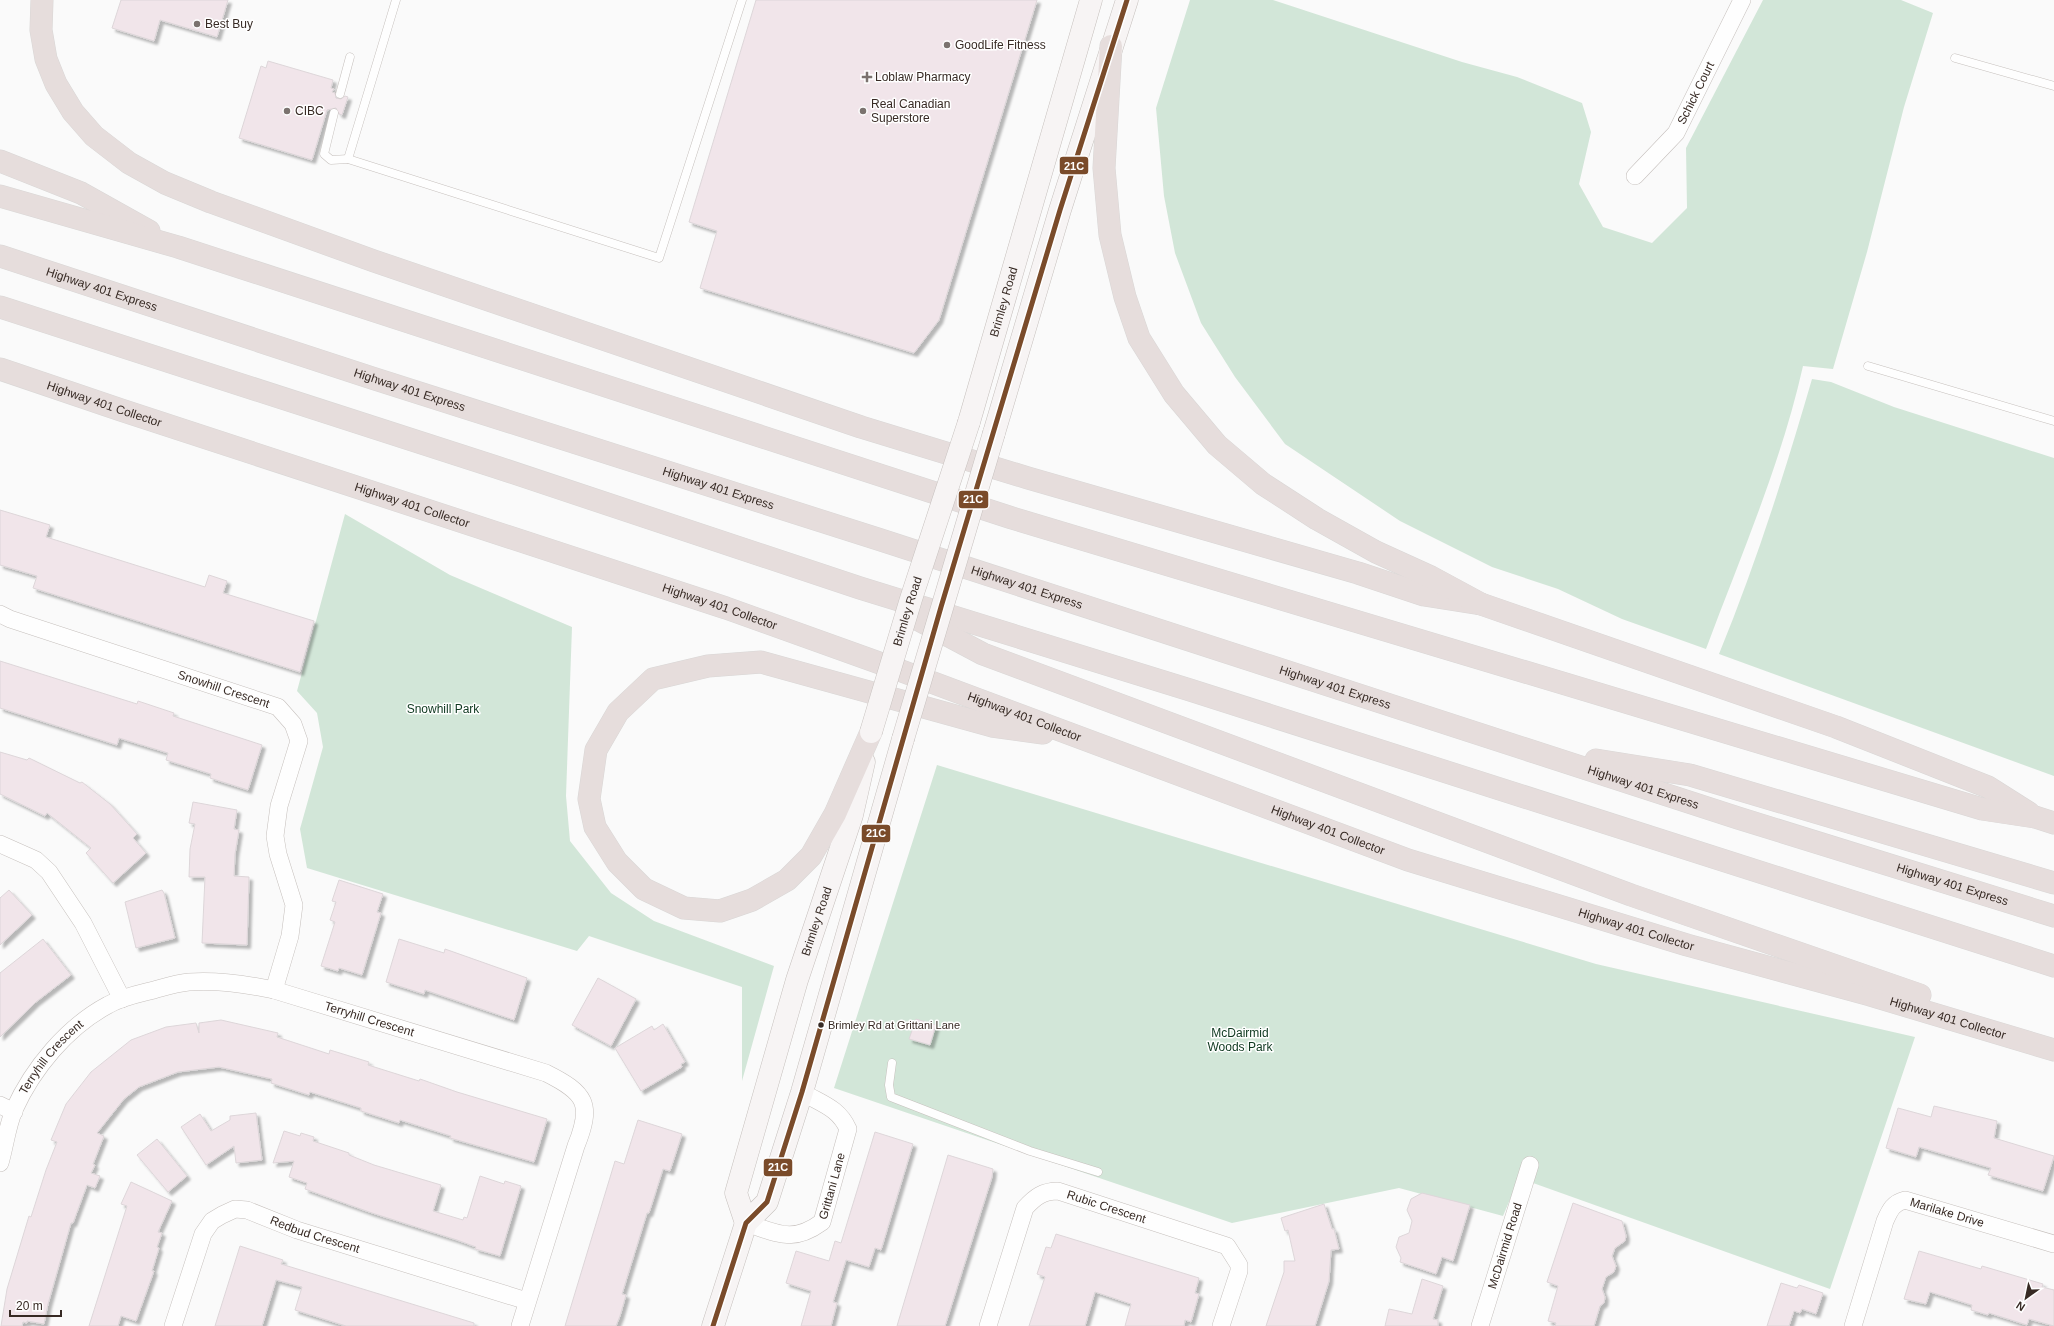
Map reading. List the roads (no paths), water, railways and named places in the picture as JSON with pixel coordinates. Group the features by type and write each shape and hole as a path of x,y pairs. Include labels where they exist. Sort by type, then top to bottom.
{"highway":[{"path":"42,0 41,30 46,59 56,84 73,112 94,136 129,163 165,184 374,260 861,427 1028,478 1358,573 1424,595 1481,604"},
{"path":"1111,46 1104,168 1110,235 1125,297 1139,338 1174,394 1217,445 1264,484 1317,519 1376,552 1431,577 1481,604 1836,728 1988,787 2044,820"},
{"path":"0,161 81,193 178,247"},
{"path":"0,196 178,247 1012,518 1982,809 2044,820"},
{"name":"Highway 401 Express","path":"0,256 372,378 1529,749 1746,821 2054,916"},
{"path":"0,307 496,467 860,588 1205,695 2054,966"},
{"name":"Highway 401 Collector","path":"0,369 726,608 899,670 1408,860 1687,945 1870,995 2054,1050"},
{"path":"0,378 121,410"},
{"path":"860,588 983,654 1631,895 2054,1042"},
{"path":"871,732 835,814 811,856 787,880 752,900 720,911 684,908 644,889 617,862 596,827 589,799 596,750 618,712 653,679 708,666 761,662 992,726 1080,738"},
{"path":"1529,749 1690,775 2054,883"}],"main road":[{"name":"Brimley Road","path":"746,1223 736,1193 797,980 852,815 871,732 910,599 969,422 1091,0"},
{"path":"713,1326 746,1223 767,1202 802,1092 903,739 994,433 1111,46 1127,0"}],"street":[{"name":"Schick Court","path":"1635,176 1676,133 1742,0"},
{"name":"Snowhill Crescent","path":"0,614 10,619 278,707 293,724 299,741 279,806 275,836 278,854 294,904 290,936 274,990"},
{"path":"0,844 36,860 49,872 83,923 122,999"},
{"name":"Terryhill Crescent","path":"0,1163 7,1109 27,1087 63,1039 92,1015 122,999 188,982 237,983 274,990 546,1073 572,1088 586,1109 585,1124 576,1146 520,1326"},
{"name":"Grittani Lane","path":"746,1223 780,1234 790,1235 809,1231 822,1222 848,1129 844,1121 835,1110 802,1092"},
{"name":"McDairmid Road","path":"1480,1326 1530,1165"},
{"name":"Rubic Crescent","path":"988,1326 1025,1208 1036,1196 1051,1191 1058,1191 1227,1246 1239,1265 1239,1271 1221,1326"},
{"name":"Marilake Drive","path":"1853,1326 1885,1221 1892,1207 1898,1202 1905,1200 2054,1244"},
{"name":"Redbud Crescent","path":"173,1326 203,1234 212,1221 236,1209 247,1210 297,1230 527,1301"}],"lane":[{"path":"348,159 396,0"},
{"path":"334,112 324,154 331,160 348,159 659,258 742,0"},
{"path":"340,94 350,56"},
{"path":"1955,58 2054,86"},
{"path":"1868,366 2054,421"},
{"path":"892,1063 888,1085 891,1097 1030,1151 1098,1172"}],"place":[{"name":"Best Buy","path":"197,24"},
{"name":"GoodLife Fitness","path":"947,45"},
{"name":"Loblaw Pharmacy","path":"867,77"},
{"name":"CIBC","path":"287,111"},
{"name":"Real Canadian Superstore","path":"863,111"},
{"name":"Brimley Rd at Grittani Lane","path":"821,1025"}],"park label":[{"name":"Snowhill Park","path":"443,709"},
{"name":"McDairmid Woods Park","path":"1240,1040"}]}
